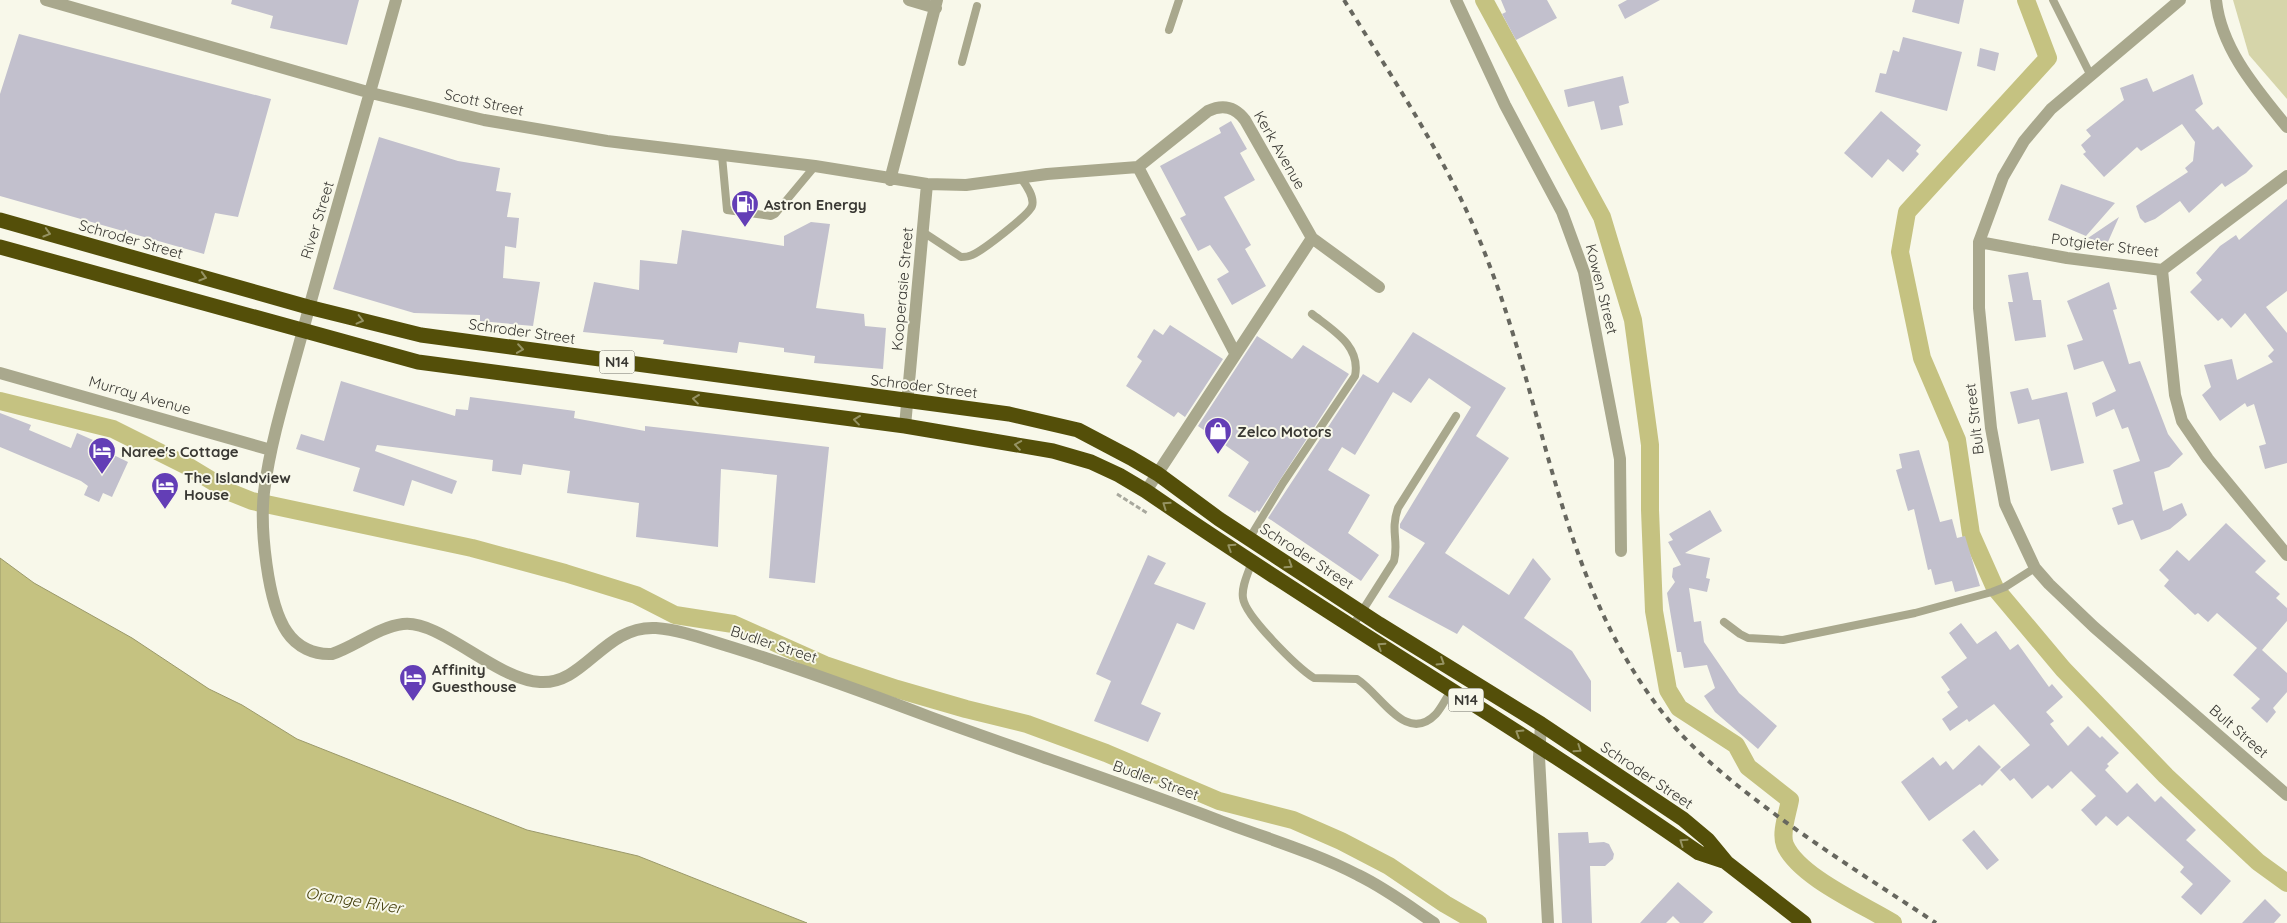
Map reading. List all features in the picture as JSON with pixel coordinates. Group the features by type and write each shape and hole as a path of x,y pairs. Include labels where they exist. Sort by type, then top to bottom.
{"highway":[{"name":"Schroder Street","path":"0,220 308,307 421,335 1009,414 1059,424 1093,436 1158,474 1249,539 1361,612 1541,724 1683,819 1708,840 1727,862 1804,923"},
{"name":"Schroder Street","path":"0,246 418,362 905,426 1053,450 1080,457 1119,475 1146,491 1352,627 1540,747 1699,853 1727,862"}],"street":[{"name":"Scott Street","path":"46,0 371,93 484,120 607,140 722,156 815,166 890,180 927,184"},
{"name":"River Street","path":"272,450 308,307 371,93 396,0"},
{"path":"890,180 936,4 909,0"},
{"name":"Kowen Street","path":"1456,0 1505,105 1562,212 1584,272 1620,459 1621,551"},
{"name":"Bult Street","path":"2180,0 2051,109 2024,141 2003,177 1987,215 1979,242 1979,308 1995,461 2005,504 2035,568 2094,627 2287,795"},
{"path":"2216,0 2221,23 2233,52 2253,84 2287,127"},
{"name":"Kerk Avenue","path":"1138,167 1208,111 1222,107 1235,110 1245,120 1312,238 1379,287"},
{"path":"927,184 966,185 1138,167 1235,354"},
{"name":"Potgieter Street","path":"1979,242 2067,258 2162,270 2287,176"},
{"name":"Kooperasie Street","path":"905,426 927,184"},
{"path":"1146,491 1312,238"},
{"path":"2162,270 2175,395 2182,421 2208,459 2287,555"},
{"name":"Murray Avenue","path":"0,373 272,450"},
{"name":"Budler Street","path":"272,450 264,493 264,530 267,564 282,622 291,637 313,652 332,654 391,626 412,623 434,631 508,673 524,679 548,682 567,676 602,648 631,631 657,628 694,636 794,666 983,736 1161,798 1347,869 1382,887 1434,923"},
{"path":"1541,724 1540,747 1548,923"}],"lane":[{"path":"1169,30 1179,0"},
{"path":"2052,0 2091,76"},
{"path":"962,62 977,6"},
{"path":"722,156 727,210 771,216 777,212 815,166"},
{"path":"923,232 960,257 973,255 1030,210 1033,201 1021,178"},
{"path":"1249,539 1283,483 1355,376 1356,360 1350,346 1312,314"},
{"path":"1352,627 1394,561 1396,550 1393,524 1398,508 1456,416"},
{"path":"1252,561 1243,591 1243,598 1248,611 1256,623 1314,678 1357,680 1400,719 1412,725 1420,724 1435,714 1451,691"},
{"path":"1724,622 1748,638 1783,640 1915,613 1992,592 2005,587 2035,568"}],"path":[{"path":"1112,491 1154,517"}],"green space":[{"path":"2233,0 2287,0 2287,99 2249,55"}],"water":[{"name":"Orange River","path":"0,558 34,583 132,638 209,689 242,705 297,739 527,830 638,856 807,923 0,923"}],"building":[{"path":"232,0 359,0 347,45 270,28 273,16 231,4"},
{"path":"1501,0 1547,0 1557,18 1516,40 1502,14 1506,12"},
{"path":"1627,0 1660,0 1625,19 1618,5"},
{"path":"1915,0 1964,0 1959,24 1912,12"},
{"path":"19,34 271,99 238,217 215,213 204,254 0,196 0,94"},
{"path":"1903,37 1962,52 1947,111 1875,92 1880,73 1886,74 1893,50 1899,52"},
{"path":"1980,48 1999,53 1995,71 1977,66"},
{"path":"2193,74 2203,104 2195,110 2213,130 2218,126 2253,166 2225,187 2222,183 2189,213 2180,201 2155,219 2145,223 2140,218 2136,206 2188,172 2185,168 2193,161 2195,142 2182,124 2141,151 2137,147 2104,177 2083,154 2086,152 2081,145 2091,136 2086,130 2124,100 2120,88 2147,78 2153,92"},
{"path":"1623,76 1629,103 1619,106 1623,125 1601,130 1594,101 1568,107 1564,90"},
{"path":"1881,111 1921,145 1916,151 1919,154 1903,172 1888,159 1872,178 1844,153"},
{"path":"1231,121 1247,149 1240,153 1255,180 1224,197 1251,245 1245,249 1266,286 1232,305 1217,279 1229,272 1210,245 1198,251 1180,218 1186,215 1160,166 1221,133 1219,128"},
{"path":"379,137 458,161 500,168 496,191 511,193 507,217 519,218 516,248 505,246 503,278 540,282 533,326 480,321 480,315 414,313 333,289"},
{"path":"2061,184 2115,203 2086,236 2048,220"},
{"path":"2287,199 2287,291 2266,307 2287,333 2287,463 2265,469 2259,446 2266,444 2254,404 2247,407 2245,403 2220,421 2202,395 2211,387 2204,365 2232,359 2237,380 2273,362 2268,356 2274,350 2245,313 2231,328 2222,318 2218,321 2190,292 2202,280 2196,273 2220,246 2236,235 2239,240"},
{"path":"2119,217 2107,244 2088,238"},
{"path":"811,222 830,224 816,308 864,314 865,326 886,328 883,369 814,363 815,356 784,352 784,348 739,342 737,353 663,344 664,340 583,332 594,282 639,290 640,260 677,264 682,230 784,246 784,236"},
{"path":"2028,272 2033,300 2041,300 2046,337 2015,341 2008,302 2013,302 2008,275"},
{"path":"2109,282 2117,309 2113,310 2129,364 2140,361 2168,434 2183,454 2169,467 2154,472 2163,511 2182,503 2187,515 2170,529 2141,540 2133,520 2118,525 2112,508 2123,504 2113,470 2140,461 2128,427 2122,429 2114,409 2096,417 2092,403 2116,391 2103,361 2074,370 2067,345 2083,340 2067,301"},
{"path":"1170,325 1223,359 1185,417 1178,412 1174,417 1126,386 1142,361 1137,357 1154,329 1163,335"},
{"path":"1413,332 1506,388 1476,436 1509,458 1445,553 1509,595 1533,558 1551,579 1524,618 1572,651 1591,681 1591,712 1463,625 1457,634 1388,597 1425,543 1400,528 1400,524 1471,407 1429,378 1411,403 1393,392 1355,455 1342,447 1328,470 1370,495 1348,533 1379,555 1361,581 1268,518 1363,374 1378,383"},
{"path":"1257,336 1292,359 1303,345 1349,374 1259,512 1257,510 1255,513 1228,496 1249,462 1198,426"},
{"path":"341,381 455,416 456,409 468,410 470,397 575,411 574,418 645,431 645,426 829,447 815,583 769,578 777,475 721,469 718,547 636,537 639,503 567,493 570,471 523,464 521,475 492,471 493,460 377,445 375,451 457,481 452,494 412,480 404,506 353,491 360,468 296,449 301,434 324,441"},
{"path":"2028,388 2032,400 2067,392 2084,463 2051,471 2039,419 2018,424 2010,392"},
{"path":"0,413 31,425 29,430 71,448 77,433 93,440 91,444 128,462 112,497 103,493 99,502 84,495 88,486 81,481 0,447"},
{"path":"1919,450 1940,522 1952,519 1957,538 1965,536 1980,586 1955,592 1952,581 1935,585 1931,569 1928,570 1914,509 1908,511 1896,470 1902,468 1899,454"},
{"path":"1710,510 1722,531 1685,553 1710,558 1706,578 1710,579 1707,592 1689,588 1694,622 1701,621 1704,642 1739,693 1777,726 1758,749 1715,712 1704,696 1715,688 1707,665 1684,668 1681,652 1677,652 1667,593 1675,582 1672,577 1673,568 1681,565 1668,542 1673,540 1669,534"},
{"path":"2226,523 2266,561 2255,572 2280,594 2276,598 2287,608 2287,621 2262,650 2287,673 2287,692 2273,708 2276,712 2267,723 2251,708 2260,699 2233,675 2257,648 2217,613 2208,622 2198,613 2195,615 2164,586 2169,580 2159,570 2177,550 2189,561"},
{"path":"1148,555 1166,563 1154,584 1206,603 1194,630 1177,623 1141,704 1161,713 1148,742 1094,721 1111,681 1096,674"},
{"path":"1961,623 1977,644 1996,631 2010,650 2018,644 2049,687 2052,684 2063,697 2046,712 2054,721 2050,724 2068,746 2088,726 2100,738 2102,736 2119,753 2107,764 2109,766 2105,770 2127,793 2137,783 2155,802 2161,796 2196,830 2186,840 2231,881 2201,915 2181,897 2193,884 2180,872 2184,867 2128,816 2117,826 2106,816 2096,826 2081,810 2096,796 2071,771 2052,789 2048,785 2032,799 2014,778 2010,781 2000,770 2030,745 1994,704 1969,722 1967,719 1950,731 1942,719 1958,707 1947,692 1950,690 1941,677 1967,658 1949,633"},
{"path":"1979,745 2001,767 1982,786 1980,784 1929,821 1901,782 1933,757 1940,766 1946,761 1953,770"},
{"path":"1974,830 1999,860 1987,870 1962,840"},
{"path":"1588,832 1589,843 1604,842 1609,844 1614,854 1613,859 1605,866 1590,866 1592,923 1562,923 1558,833"},
{"path":"1678,882 1713,912 1703,923 1680,923 1673,916 1666,923 1640,923"},
{"path":"2265,899 2281,915 2274,923 2242,923"}],"waterway":[{"path":"1484,0 1602,217 1633,320 1650,445 1650,510 1654,611 1668,690 1679,708 1736,745 1748,767 1790,800 1783,835 1785,845 1792,857 1833,889 1893,923"},
{"path":"2026,0 2048,58 1907,212 1900,252 1922,358 1957,440 1971,534 1995,588 2063,669 2166,776 2258,862 2287,883"},
{"path":"0,401 113,429 189,467 232,493 252,501 472,548 565,573 636,595 675,615 733,624 825,665 897,689 1027,724 1106,753 1219,801 1293,820 1341,841 1389,866 1445,904 1478,923"}],"railway":[{"path":"1344,0 1404,96 1442,162 1475,229 1509,320 1558,493 1577,550 1599,605 1626,658 1659,708 1672,724 1714,766 1776,815 1936,923"}],"place":[{"name":"Astron Energy","path":"745,228"},
{"name":"Zelco Motors","path":"1218,455"},
{"name":"Naree's Cottage","path":"102,475"},
{"name":"The Islandview House","path":"165,510"},
{"name":"Affinity Guesthouse","path":"413,702"}]}
